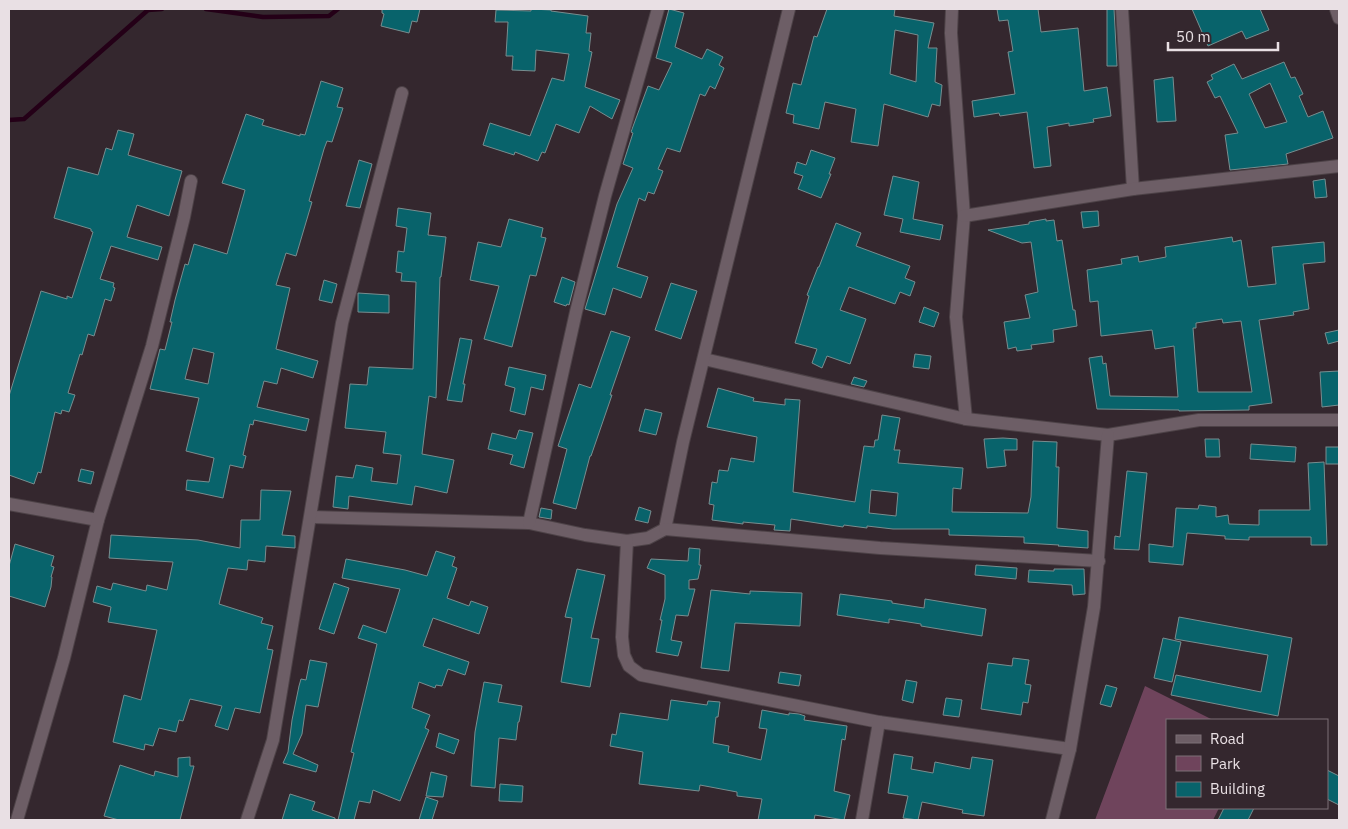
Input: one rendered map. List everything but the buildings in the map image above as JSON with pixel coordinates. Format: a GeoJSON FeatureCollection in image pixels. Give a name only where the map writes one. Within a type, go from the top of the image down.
{"type":"FeatureCollection","features":[{"type":"Feature","properties":{"kind":"street"},"geometry":{"type":"LineString","coordinates":[[529,522],[576,312],[600,215],[658,9]]}},
{"type":"Feature","properties":{"kind":"street"},"geometry":{"type":"LineString","coordinates":[[666,529],[683,442],[788,9]]}},
{"type":"Feature","properties":{"kind":"street"},"geometry":{"type":"LineString","coordinates":[[952,9],[951,33],[964,216],[956,317],[966,419]]}},
{"type":"Feature","properties":{"kind":"street"},"geometry":{"type":"LineString","coordinates":[[1122,9],[1133,189]]}},
{"type":"Feature","properties":{"kind":"street"},"geometry":{"type":"LineString","coordinates":[[1336,9],[1339,18]]}},
{"type":"Feature","properties":{"kind":"street"},"geometry":{"type":"LineString","coordinates":[[247,820],[273,740],[342,323],[402,93]]}},
{"type":"Feature","properties":{"kind":"street"},"geometry":{"type":"LineString","coordinates":[[964,216],[1133,189],[1339,166]]}},
{"type":"Feature","properties":{"kind":"street"},"geometry":{"type":"LineString","coordinates":[[16,820],[64,658],[98,520],[152,346],[191,181]]}},
{"type":"Feature","properties":{"kind":"street"},"geometry":{"type":"LineString","coordinates":[[704,359],[966,419],[1108,435],[1199,420],[1339,420]]}},
{"type":"Feature","properties":{"kind":"street"},"geometry":{"type":"LineString","coordinates":[[1052,820],[1070,749],[1086,661],[1099,561],[1108,435]]}},
{"type":"Feature","properties":{"kind":"street"},"geometry":{"type":"LineString","coordinates":[[9,504],[98,520]]}},
{"type":"Feature","properties":{"kind":"street"},"geometry":{"type":"LineString","coordinates":[[311,517],[529,522],[585,535],[628,541],[648,538],[666,529],[880,548],[1099,561]]}},
{"type":"Feature","properties":{"kind":"street"},"geometry":{"type":"LineString","coordinates":[[628,541],[622,636],[624,655],[629,666],[641,675],[879,722],[1070,749]]}},
{"type":"Feature","properties":{"kind":"street"},"geometry":{"type":"LineString","coordinates":[[862,820],[879,722]]}},
{"type":"Feature","properties":{"kind":"green space"},"geometry":{"type":"Polygon","coordinates":[[[1145,686],[1211,719],[1166,719],[1166,809],[1218,809],[1213,820],[1095,820],[1145,686]]]}},
{"type":"Feature","properties":{"kind":"waterway"},"geometry":{"type":"LineString","coordinates":[[9,120],[24,119],[148,10],[162,9]]}},
{"type":"Feature","properties":{"kind":"waterway"},"geometry":{"type":"LineString","coordinates":[[206,9],[263,17],[329,16],[338,9]]}}]}
